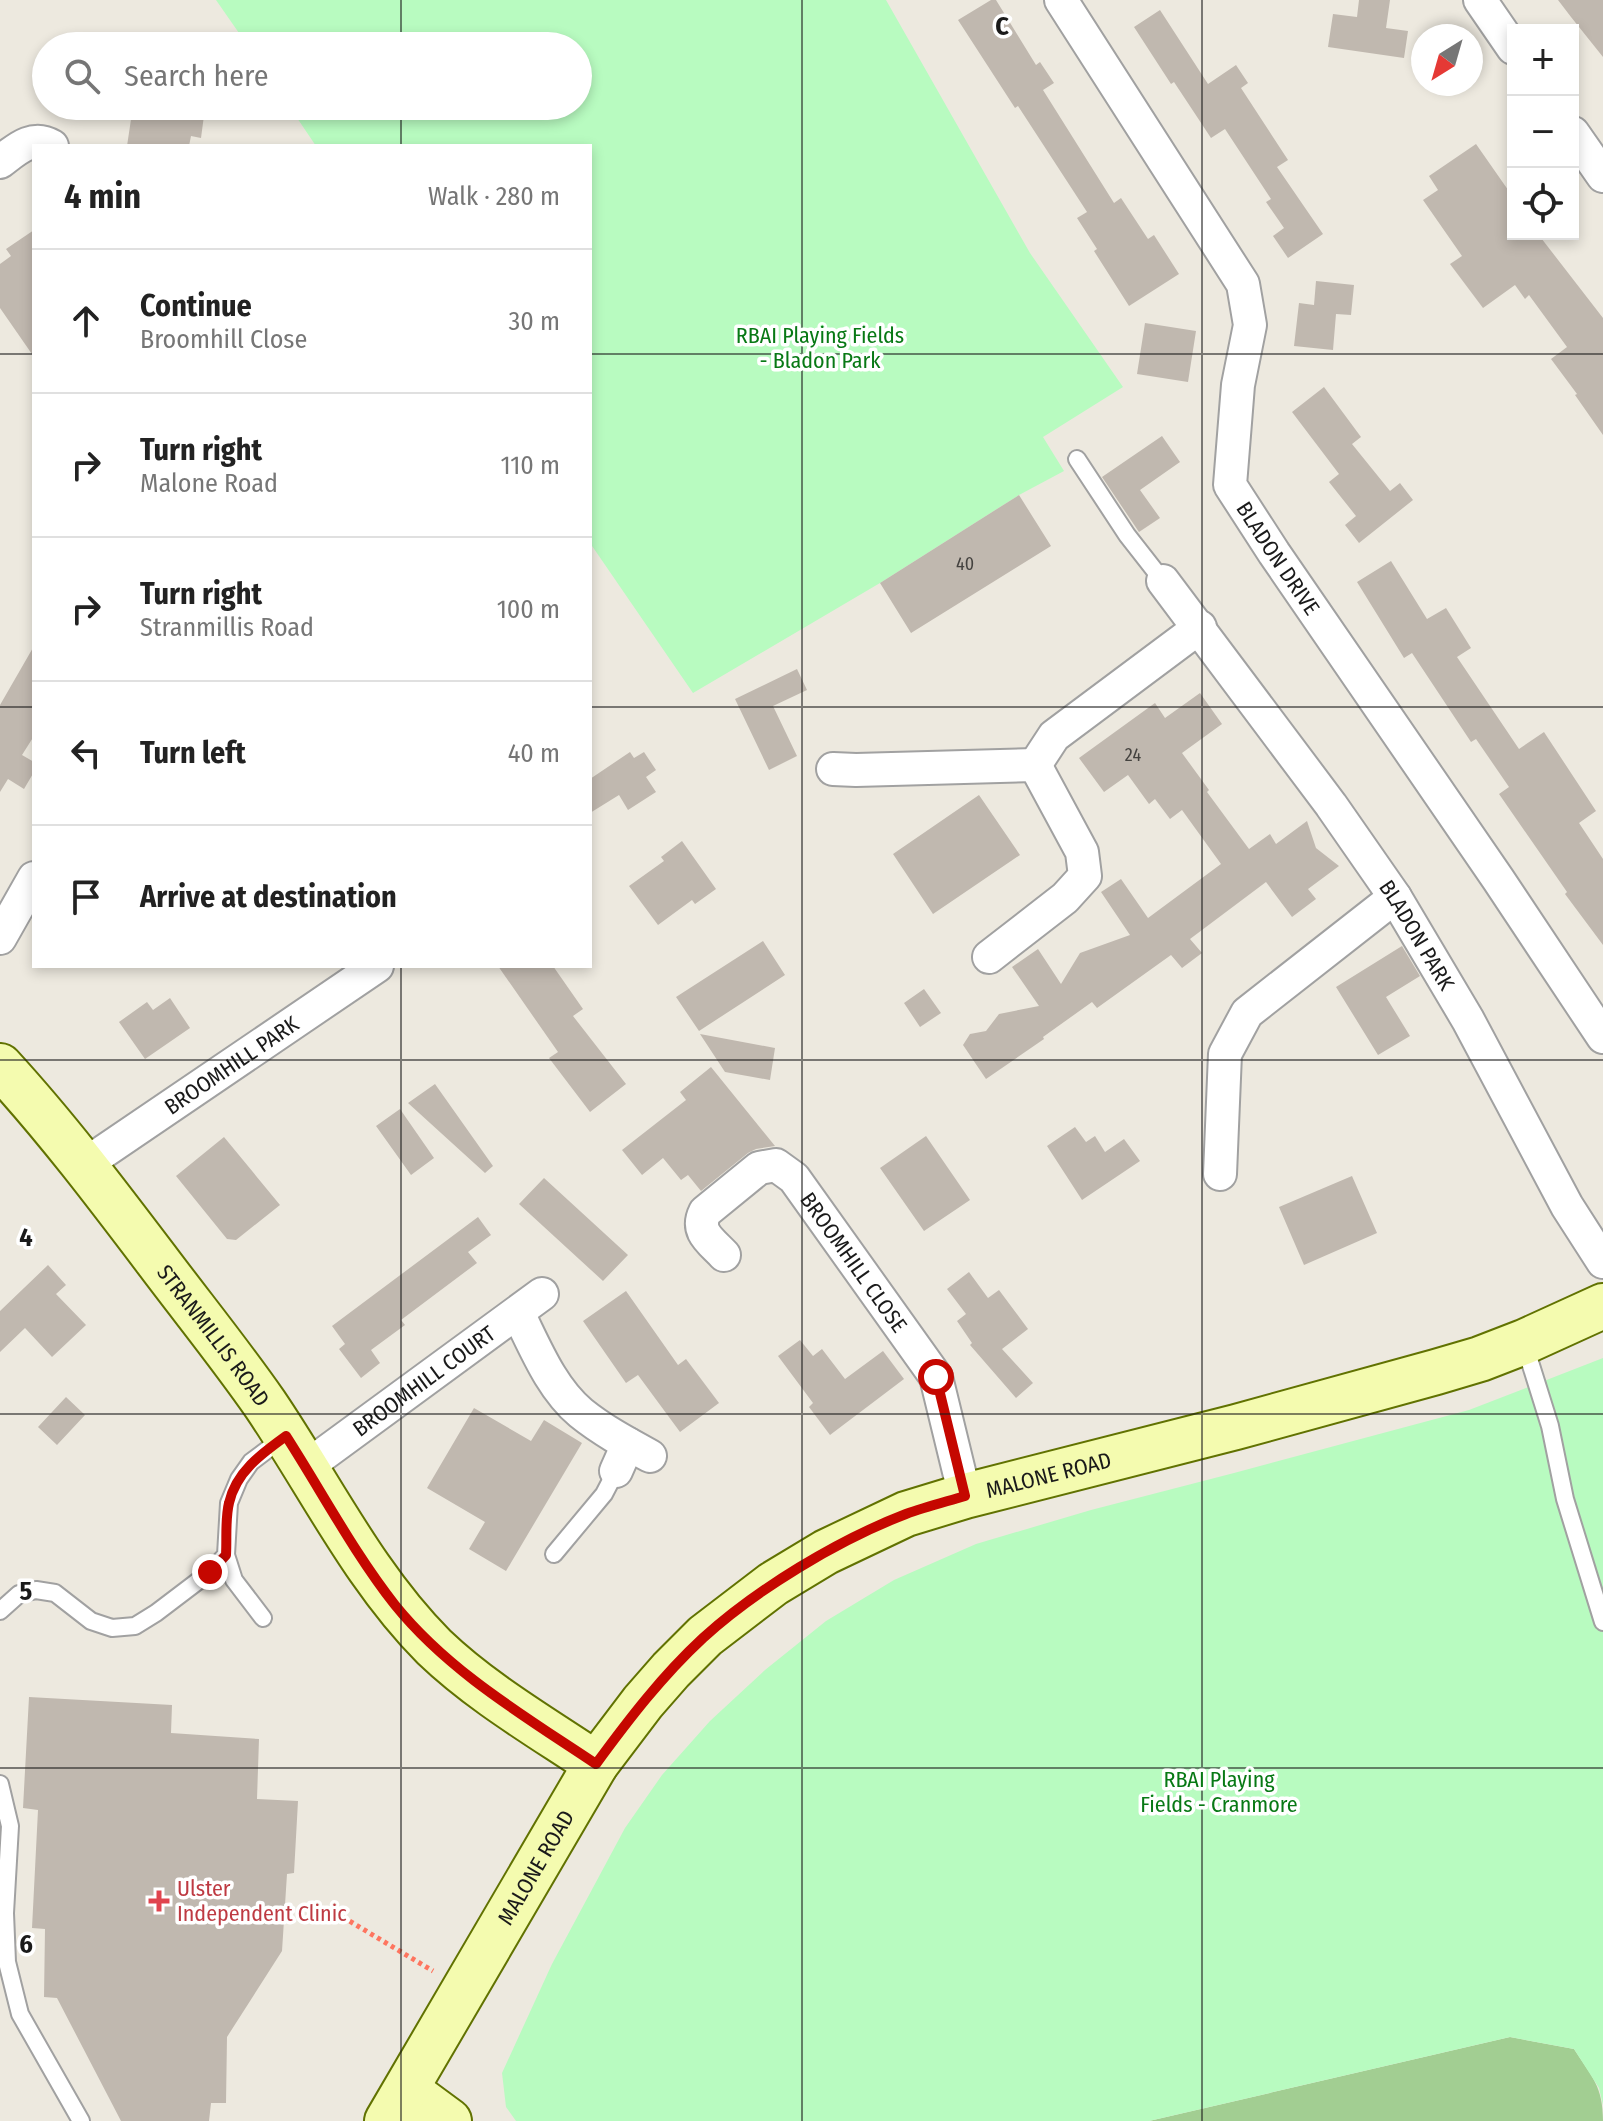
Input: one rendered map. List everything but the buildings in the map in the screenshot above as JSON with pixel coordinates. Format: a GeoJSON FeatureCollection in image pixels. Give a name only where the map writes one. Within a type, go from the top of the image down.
{"type":"FeatureCollection","features":[{"type":"Feature","properties":{"kind":"main road","name":"STRANMILLIS ROAD"},"geometry":{"type":"LineString","coordinates":[[0,1066],[84,1165],[236,1366],[396,1606],[436,1648],[495,1696],[596,1764]]}},
{"type":"Feature","properties":{"kind":"main road","name":"MALONE ROAD"},"geometry":{"type":"LineString","coordinates":[[397,2105],[596,1764],[671,1670],[705,1636],[773,1584],[826,1552],[906,1514],[1480,1359],[1603,1306]]}},
{"type":"Feature","properties":{"kind":"main road"},"geometry":{"type":"LineString","coordinates":[[397,2105],[449,2121]]}},
{"type":"Feature","properties":{"kind":"street","name":"BLADON DRIVE"},"geometry":{"type":"LineString","coordinates":[[1061,0],[1243,284],[1250,325],[1238,385],[1230,485],[1603,1037]]}},
{"type":"Feature","properties":{"kind":"street"},"geometry":{"type":"LineString","coordinates":[[1480,0],[1507,39]]}},
{"type":"Feature","properties":{"kind":"street"},"geometry":{"type":"LineString","coordinates":[[0,162],[26,143],[37,141],[50,144]]}},
{"type":"Feature","properties":{"kind":"street"},"geometry":{"type":"LineString","coordinates":[[1579,142],[1603,176]]}},
{"type":"Feature","properties":{"kind":"street","name":"BLADON PARK"},"geometry":{"type":"LineString","coordinates":[[1163,581],[1331,805],[1395,897],[1468,1020],[1567,1206],[1603,1262]]}},
{"type":"Feature","properties":{"kind":"street"},"geometry":{"type":"LineString","coordinates":[[1035,765],[1054,736],[1200,627]]}},
{"type":"Feature","properties":{"kind":"street"},"geometry":{"type":"LineString","coordinates":[[833,769],[1035,765]]}},
{"type":"Feature","properties":{"kind":"street"},"geometry":{"type":"LineString","coordinates":[[989,957],[1065,898],[1085,876],[1082,852],[1035,765]]}},
{"type":"Feature","properties":{"kind":"street"},"geometry":{"type":"LineString","coordinates":[[0,938],[32,882]]}},
{"type":"Feature","properties":{"kind":"street"},"geometry":{"type":"LineString","coordinates":[[1220,1174],[1225,1054],[1247,1013],[1395,897]]}},
{"type":"Feature","properties":{"kind":"street","name":"BROOMHILL PARK"},"geometry":{"type":"LineString","coordinates":[[84,1165],[374,968]]}},
{"type":"Feature","properties":{"kind":"street","name":"BROOMHILL CLOSE"},"geometry":{"type":"LineString","coordinates":[[724,1255],[702,1231],[700,1222],[705,1212],[759,1168],[776,1165],[794,1178],[936,1377],[965,1496]]}},
{"type":"Feature","properties":{"kind":"street","name":"BROOMHILL COURT"},"geometry":{"type":"LineString","coordinates":[[296,1452],[530,1304],[550,1375],[564,1397],[631,1457]]}},
{"type":"Feature","properties":{"kind":"lane"},"geometry":{"type":"LineString","coordinates":[[1077,459],[1127,535],[1163,581]]}},
{"type":"Feature","properties":{"kind":"lane"},"geometry":{"type":"LineString","coordinates":[[1524,1342],[1550,1426],[1565,1499],[1603,1622]]}},
{"type":"Feature","properties":{"kind":"lane"},"geometry":{"type":"LineString","coordinates":[[263,1618],[234,1580],[226,1555],[229,1503],[239,1479],[251,1462],[296,1452]]}},
{"type":"Feature","properties":{"kind":"lane"},"geometry":{"type":"LineString","coordinates":[[554,1554],[631,1457]]}},
{"type":"Feature","properties":{"kind":"lane"},"geometry":{"type":"LineString","coordinates":[[0,1611],[19,1594],[36,1590],[55,1593],[91,1621],[112,1628],[135,1626],[210,1572],[226,1555]]}},
{"type":"Feature","properties":{"kind":"lane"},"geometry":{"type":"LineString","coordinates":[[0,1784],[10,1826],[5,1913],[7,1962],[20,2014],[81,2121]]}},
{"type":"Feature","properties":{"kind":"path"},"geometry":{"type":"LineString","coordinates":[[336,1913],[428,1968]]}},
{"type":"Feature","properties":{"kind":"green space","name":"RBAI Playing Fields - Bladon Park"},"geometry":{"type":"Polygon","coordinates":[[[216,0],[886,0],[1030,253],[1123,387],[1043,437],[1064,471],[1019,495],[880,583],[693,693],[592,546],[592,144],[315,144],[298,120],[592,120],[592,32],[238,32],[216,0]]]}},
{"type":"Feature","properties":{"kind":"green space","name":"RBAI Playing Fields - Cranmore"},"geometry":{"type":"Polygon","coordinates":[[[1603,1358],[1603,2105],[1599,2088],[1574,2049],[1510,2037],[1149,2121],[516,2121],[506,2107],[502,2073],[552,1964],[625,1828],[662,1775],[710,1721],[765,1670],[826,1621],[894,1580],[976,1544],[1091,1510],[1469,1410],[1603,1358]]]}},
{"type":"Feature","properties":{"kind":"green space"},"geometry":{"type":"Polygon","coordinates":[[[1510,2037],[1574,2049],[1599,2090],[1603,2121],[1149,2121],[1510,2037]]]}},
{"type":"Feature","properties":{"kind":"place","name":"Ulster Independent Clinic"},"geometry":{"type":"Point","coordinates":[159,1901]}},
{"type":"Feature","properties":{"kind":"route"},"geometry":{"type":"LineString","coordinates":[[210,1572],[226,1555],[229,1503],[239,1479],[251,1462],[286,1436],[396,1606],[466,1674],[596,1764],[671,1670],[705,1636],[773,1584],[872,1529],[906,1514],[965,1496],[936,1377]]}}]}
